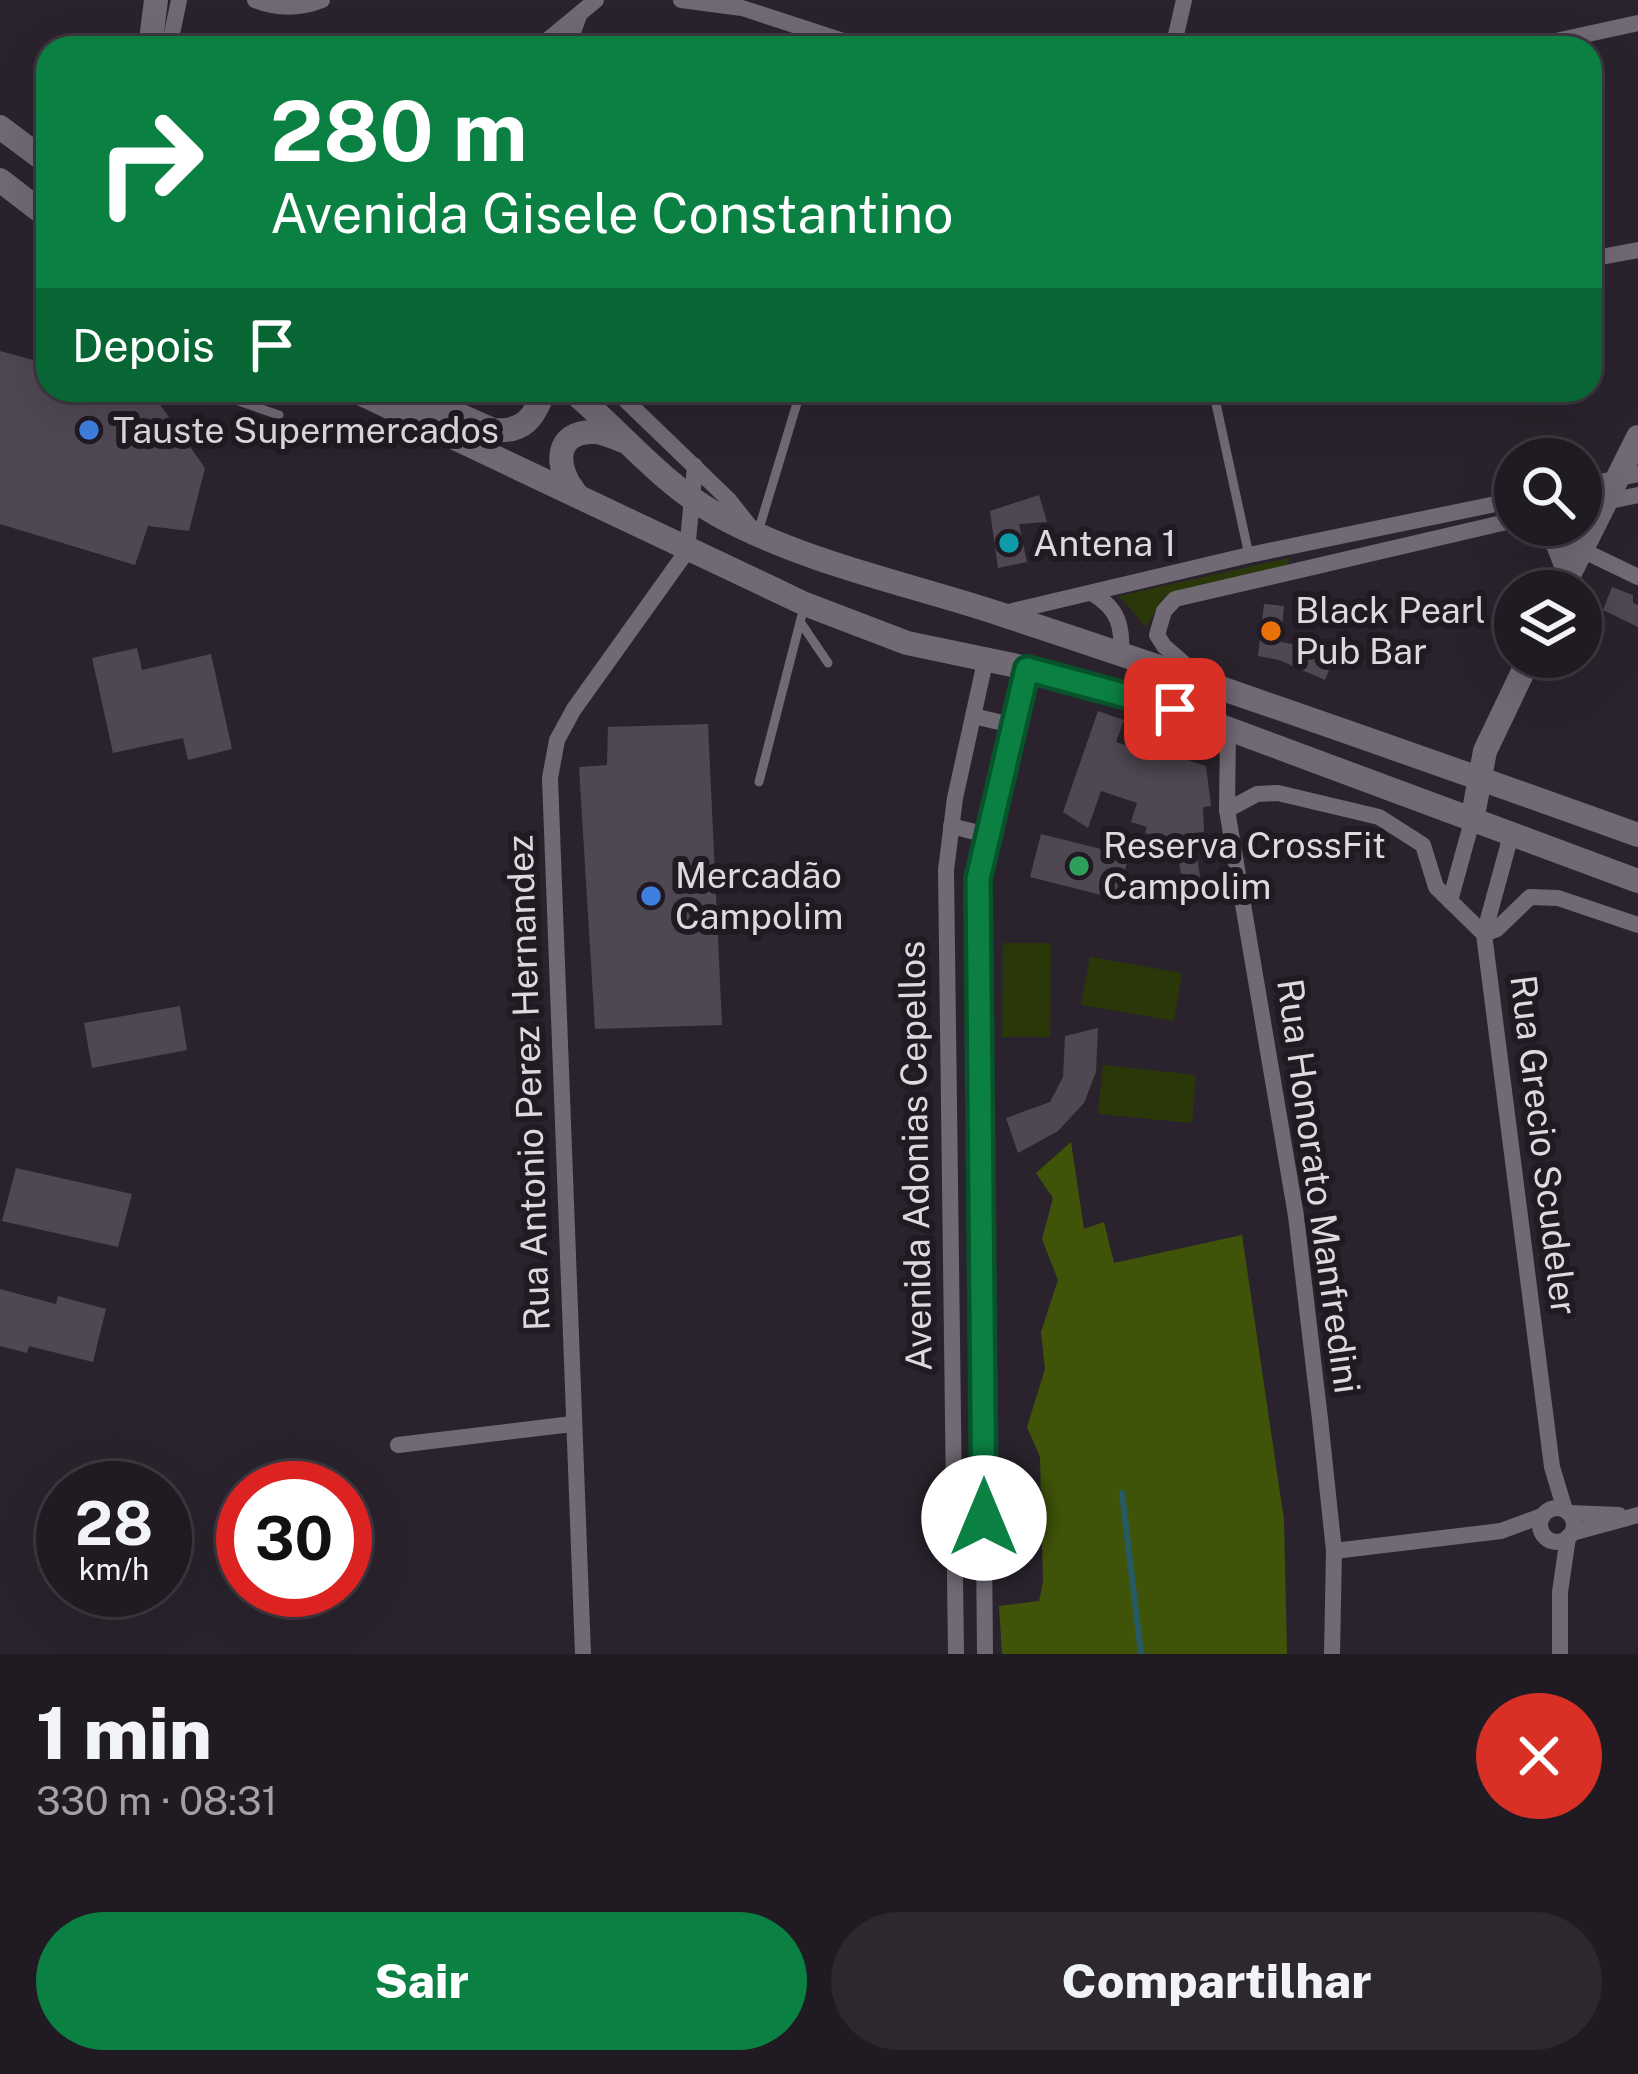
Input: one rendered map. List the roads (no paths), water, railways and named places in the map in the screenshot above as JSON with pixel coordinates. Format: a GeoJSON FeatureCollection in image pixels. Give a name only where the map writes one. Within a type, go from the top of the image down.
{"type":"FeatureCollection","features":[{"type":"Feature","properties":{"kind":"main road"},"geometry":{"type":"LineString","coordinates":[[152,36],[156,0]]}},
{"type":"Feature","properties":{"kind":"main road"},"geometry":{"type":"LineString","coordinates":[[0,127],[36,154]]}},
{"type":"Feature","properties":{"kind":"main road"},"geometry":{"type":"LineString","coordinates":[[0,180],[36,208]]}},
{"type":"Feature","properties":{"kind":"main road"},"geometry":{"type":"LineString","coordinates":[[378,402],[576,494],[803,614],[1175,709],[1638,881]]}},
{"type":"Feature","properties":{"kind":"main road"},"geometry":{"type":"LineString","coordinates":[[430,402],[494,430],[507,431],[531,419],[539,402]]}},
{"type":"Feature","properties":{"kind":"main road"},"geometry":{"type":"LineString","coordinates":[[584,402],[692,499],[845,568],[1206,683],[1638,835]]}},
{"type":"Feature","properties":{"kind":"main road"},"geometry":{"type":"LineString","coordinates":[[576,494],[559,463],[563,447],[576,436],[592,432],[626,441]]}},
{"type":"Feature","properties":{"kind":"main road"},"geometry":{"type":"LineString","coordinates":[[1570,570],[1638,436]]}},
{"type":"Feature","properties":{"kind":"main road"},"geometry":{"type":"LineString","coordinates":[[1027,669],[1034,662],[1047,661],[1113,667],[1120,657]]}},
{"type":"Feature","properties":{"kind":"main road"},"geometry":{"type":"LineString","coordinates":[[1472,821],[1485,751],[1520,678]]}},
{"type":"Feature","properties":{"kind":"street"},"geometry":{"type":"LineString","coordinates":[[172,36],[179,0]]}},
{"type":"Feature","properties":{"kind":"street"},"geometry":{"type":"LineString","coordinates":[[255,0],[293,8],[322,0]]}},
{"type":"Feature","properties":{"kind":"street"},"geometry":{"type":"LineString","coordinates":[[553,36],[596,0]]}},
{"type":"Feature","properties":{"kind":"street"},"geometry":{"type":"LineString","coordinates":[[681,0],[743,4],[832,36]]}},
{"type":"Feature","properties":{"kind":"street"},"geometry":{"type":"LineString","coordinates":[[1176,36],[1184,0]]}},
{"type":"Feature","properties":{"kind":"street"},"geometry":{"type":"LineString","coordinates":[[572,36],[579,16]]}},
{"type":"Feature","properties":{"kind":"street"},"geometry":{"type":"LineString","coordinates":[[1579,36],[1638,23]]}},
{"type":"Feature","properties":{"kind":"street"},"geometry":{"type":"LineString","coordinates":[[1602,257],[1638,250]]}},
{"type":"Feature","properties":{"kind":"street"},"geometry":{"type":"LineString","coordinates":[[628,402],[755,531]]}},
{"type":"Feature","properties":{"kind":"street"},"geometry":{"type":"LineString","coordinates":[[687,551],[695,466]]}},
{"type":"Feature","properties":{"kind":"street"},"geometry":{"type":"LineString","coordinates":[[1610,490],[1638,495]]}},
{"type":"Feature","properties":{"kind":"street"},"geometry":{"type":"LineString","coordinates":[[1000,614],[1249,555],[1494,504]]}},
{"type":"Feature","properties":{"kind":"street"},"geometry":{"type":"LineString","coordinates":[[1206,683],[1157,635],[1164,611],[1175,599],[1494,525]]}},
{"type":"Feature","properties":{"kind":"street"},"geometry":{"type":"LineString","coordinates":[[1580,549],[1638,577]]}},
{"type":"Feature","properties":{"kind":"street","name":"Rua Antonio Perez Hernandez"},"geometry":{"type":"LineString","coordinates":[[583,1654],[550,778],[557,740],[574,710],[687,551]]}},
{"type":"Feature","properties":{"kind":"street"},"geometry":{"type":"LineString","coordinates":[[1092,593],[1108,602],[1118,616],[1120,657]]}},
{"type":"Feature","properties":{"kind":"street","name":"Avenida Adonias Cepellos"},"geometry":{"type":"LineString","coordinates":[[956,1654],[946,870],[985,662]]}},
{"type":"Feature","properties":{"kind":"street","name":"Avenida Adonias Cepellos"},"geometry":{"type":"LineString","coordinates":[[985,1654],[978,879],[1027,669]]}},
{"type":"Feature","properties":{"kind":"street"},"geometry":{"type":"LineString","coordinates":[[973,716],[1012,725]]}},
{"type":"Feature","properties":{"kind":"street","name":"Rua Honorato Manfredini"},"geometry":{"type":"LineString","coordinates":[[1228,730],[1227,810],[1295,1216],[1334,1551],[1332,1654]]}},
{"type":"Feature","properties":{"kind":"street"},"geometry":{"type":"LineString","coordinates":[[1227,810],[1257,794],[1278,793],[1379,817],[1423,845],[1436,886],[1484,934],[1497,929],[1530,897],[1558,898],[1638,926]]}},
{"type":"Feature","properties":{"kind":"street"},"geometry":{"type":"LineString","coordinates":[[1450,902],[1472,821]]}},
{"type":"Feature","properties":{"kind":"street"},"geometry":{"type":"LineString","coordinates":[[951,826],[987,835]]}},
{"type":"Feature","properties":{"kind":"street","name":"Rua Grecio Scudeler"},"geometry":{"type":"LineString","coordinates":[[1510,835],[1484,934],[1556,1512]]}},
{"type":"Feature","properties":{"kind":"street"},"geometry":{"type":"LineString","coordinates":[[398,1445],[572,1424]]}},
{"type":"Feature","properties":{"kind":"street"},"geometry":{"type":"LineString","coordinates":[[1334,1551],[1501,1531],[1556,1512],[1635,1515]]}},
{"type":"Feature","properties":{"kind":"street"},"geometry":{"type":"LineString","coordinates":[[1556,1512],[1539,1527],[1559,1537]]}},
{"type":"Feature","properties":{"kind":"street"},"geometry":{"type":"LineString","coordinates":[[1556,1512],[1574,1523],[1559,1537],[1560,1654]]}},
{"type":"Feature","properties":{"kind":"street"},"geometry":{"type":"LineString","coordinates":[[1501,1531],[1559,1537],[1635,1515]]}},
{"type":"Feature","properties":{"kind":"lane"},"geometry":{"type":"LineString","coordinates":[[241,402],[279,415]]}},
{"type":"Feature","properties":{"kind":"lane"},"geometry":{"type":"LineString","coordinates":[[755,531],[797,402]]}},
{"type":"Feature","properties":{"kind":"lane"},"geometry":{"type":"LineString","coordinates":[[1217,402],[1249,555]]}},
{"type":"Feature","properties":{"kind":"lane"},"geometry":{"type":"LineString","coordinates":[[803,614],[828,663]]}},
{"type":"Feature","properties":{"kind":"lane"},"geometry":{"type":"LineString","coordinates":[[759,782],[803,614]]}},
{"type":"Feature","properties":{"kind":"waterway"},"geometry":{"type":"LineString","coordinates":[[1122,1493],[1141,1654]]}},
{"type":"Feature","properties":{"kind":"place","name":"Tauste Supermercados"},"geometry":{"type":"Point","coordinates":[89,430]}},
{"type":"Feature","properties":{"kind":"place","name":"Antena 1"},"geometry":{"type":"Point","coordinates":[1009,543]}},
{"type":"Feature","properties":{"kind":"place","name":"Black Pearl Pub Bar"},"geometry":{"type":"Point","coordinates":[1271,631]}},
{"type":"Feature","properties":{"kind":"place","name":"Reserva CrossFit Campolim"},"geometry":{"type":"Point","coordinates":[1079,866]}},
{"type":"Feature","properties":{"kind":"place","name":"Mercadão Campolim"},"geometry":{"type":"Point","coordinates":[651,896]}}]}
